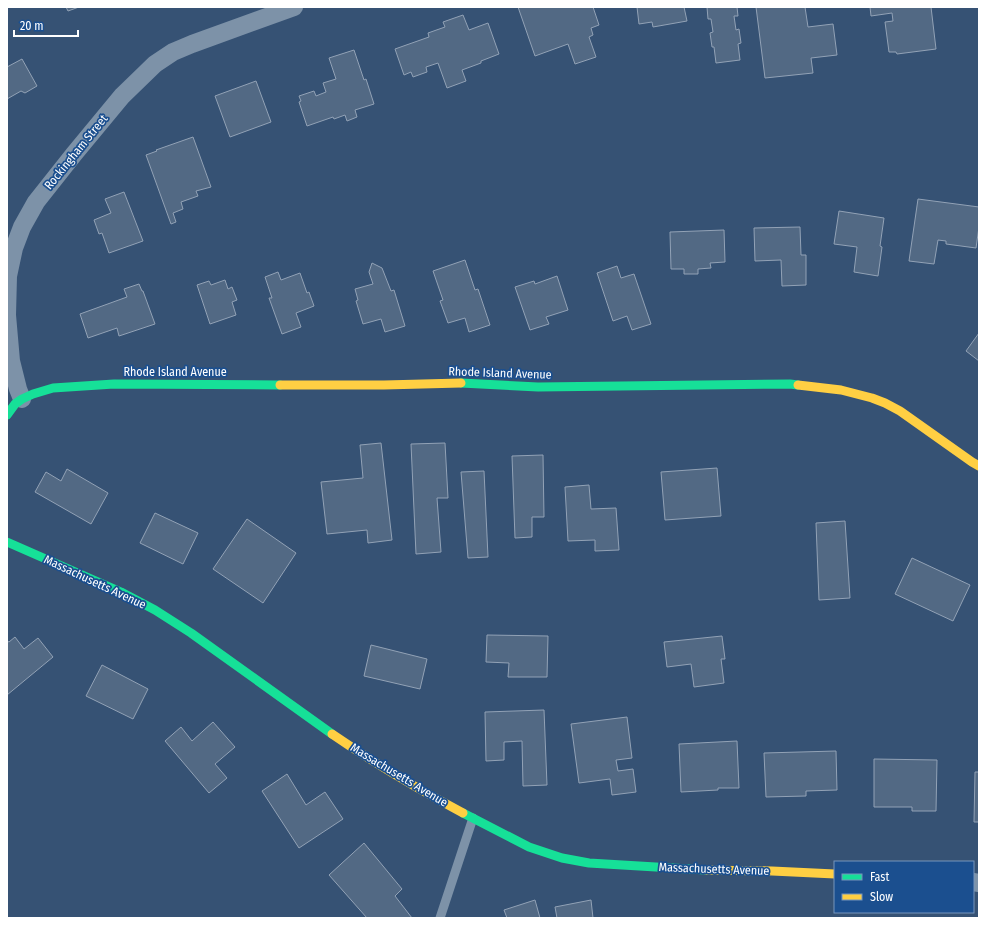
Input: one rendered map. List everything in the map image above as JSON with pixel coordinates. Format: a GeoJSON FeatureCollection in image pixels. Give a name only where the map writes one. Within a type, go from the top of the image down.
{"type":"FeatureCollection","features":[{"type":"Feature","properties":{"kind":"street","name":"Rockingham Street"},"geometry":{"type":"LineString","coordinates":[[22,400],[11,361],[7,315],[8,276],[14,248],[22,227],[36,202],[122,96],[155,64],[173,52],[192,44],[294,7]]}},
{"type":"Feature","properties":{"kind":"street","name":"Rhode Island Avenue"},"geometry":{"type":"LineString","coordinates":[[7,415],[15,404],[33,394],[53,388],[114,384],[384,385],[459,383],[538,387],[790,384],[841,390],[885,403],[900,411],[979,466]]}},
{"type":"Feature","properties":{"kind":"street","name":"Massachusetts Avenue"},"geometry":{"type":"LineString","coordinates":[[7,542],[121,592],[155,610],[191,633],[350,746],[425,793],[529,847],[562,858],[628,866],[834,874]]}},
{"type":"Feature","properties":{"kind":"lane"},"geometry":{"type":"LineString","coordinates":[[440,918],[473,818]]}},
{"type":"Feature","properties":{"kind":"building"},"geometry":{"type":"Polygon","coordinates":[[[66,7],[79,7],[68,11],[66,7]]]}},
{"type":"Feature","properties":{"kind":"building"},"geometry":{"type":"Polygon","coordinates":[[[518,7],[593,7],[599,25],[591,28],[593,35],[589,37],[596,57],[575,64],[568,44],[535,56],[518,7]]]}},
{"type":"Feature","properties":{"kind":"building"},"geometry":{"type":"Polygon","coordinates":[[[637,7],[684,7],[687,21],[653,27],[652,22],[639,24],[637,7]]]}},
{"type":"Feature","properties":{"kind":"building"},"geometry":{"type":"Polygon","coordinates":[[[707,7],[737,7],[738,16],[734,16],[736,30],[739,29],[741,43],[738,44],[740,60],[716,63],[710,33],[713,32],[711,19],[708,19],[707,7]]]}},
{"type":"Feature","properties":{"kind":"building"},"geometry":{"type":"Polygon","coordinates":[[[756,7],[805,7],[808,27],[833,24],[837,55],[811,58],[813,73],[765,78],[756,7]]]}},
{"type":"Feature","properties":{"kind":"building"},"geometry":{"type":"Polygon","coordinates":[[[870,7],[931,7],[936,49],[897,54],[896,52],[889,52],[885,22],[893,21],[892,13],[871,16],[870,7]]]}},
{"type":"Feature","properties":{"kind":"building"},"geometry":{"type":"Polygon","coordinates":[[[463,15],[469,30],[488,23],[499,54],[462,70],[466,81],[447,88],[438,63],[426,67],[427,72],[413,77],[411,72],[404,75],[395,49],[429,37],[428,33],[445,27],[443,22],[463,15]]]}},
{"type":"Feature","properties":{"kind":"building"},"geometry":{"type":"Polygon","coordinates":[[[354,50],[374,104],[355,110],[357,117],[347,121],[345,115],[334,119],[333,117],[307,126],[299,102],[301,101],[299,96],[314,91],[316,96],[326,92],[323,83],[336,79],[329,58],[354,50]]]}},
{"type":"Feature","properties":{"kind":"building"},"geometry":{"type":"Polygon","coordinates":[[[22,59],[37,86],[25,93],[21,91],[7,99],[7,67],[22,59]]]}},
{"type":"Feature","properties":{"kind":"building"},"geometry":{"type":"Polygon","coordinates":[[[256,81],[271,122],[230,137],[215,96],[256,81]]]}},
{"type":"Feature","properties":{"kind":"building"},"geometry":{"type":"Polygon","coordinates":[[[193,137],[211,187],[196,191],[198,196],[181,202],[183,209],[173,213],[176,222],[171,224],[146,155],[193,137]]]}},
{"type":"Feature","properties":{"kind":"building"},"geometry":{"type":"Polygon","coordinates":[[[124,192],[143,241],[109,253],[102,233],[99,234],[94,220],[111,213],[105,199],[124,192]]]}},
{"type":"Feature","properties":{"kind":"building"},"geometry":{"type":"Polygon","coordinates":[[[918,199],[979,207],[979,227],[976,248],[946,244],[946,241],[938,240],[934,264],[909,261],[918,199]]]}},
{"type":"Feature","properties":{"kind":"building"},"geometry":{"type":"Polygon","coordinates":[[[839,211],[884,218],[878,276],[854,272],[857,247],[834,244],[839,211]]]}},
{"type":"Feature","properties":{"kind":"building"},"geometry":{"type":"Polygon","coordinates":[[[800,227],[801,255],[806,255],[806,285],[782,286],[781,260],[755,261],[754,228],[800,227]]]}},
{"type":"Feature","properties":{"kind":"building"},"geometry":{"type":"Polygon","coordinates":[[[724,230],[725,262],[710,263],[711,268],[698,269],[698,274],[684,274],[684,269],[671,269],[670,232],[724,230]]]}},
{"type":"Feature","properties":{"kind":"building"},"geometry":{"type":"Polygon","coordinates":[[[465,260],[475,290],[478,289],[490,325],[469,332],[465,318],[448,323],[440,301],[443,300],[433,271],[465,260]]]}},
{"type":"Feature","properties":{"kind":"building"},"geometry":{"type":"Polygon","coordinates":[[[372,263],[382,268],[391,291],[394,290],[405,326],[385,332],[381,319],[363,324],[356,301],[358,300],[355,289],[373,284],[369,272],[372,263]]]}},
{"type":"Feature","properties":{"kind":"building"},"geometry":{"type":"Polygon","coordinates":[[[617,266],[621,278],[634,274],[651,324],[632,330],[627,316],[613,321],[597,273],[617,266]]]}},
{"type":"Feature","properties":{"kind":"building"},"geometry":{"type":"Polygon","coordinates":[[[278,272],[281,280],[300,273],[307,293],[309,292],[314,306],[296,313],[301,327],[282,334],[269,298],[272,298],[265,277],[278,272]]]}},
{"type":"Feature","properties":{"kind":"building"},"geometry":{"type":"Polygon","coordinates":[[[557,276],[568,310],[546,317],[549,324],[530,330],[515,287],[534,281],[535,284],[557,276]]]}},
{"type":"Feature","properties":{"kind":"building"},"geometry":{"type":"Polygon","coordinates":[[[225,280],[228,289],[232,287],[237,300],[232,302],[236,315],[210,324],[197,285],[209,281],[211,285],[225,280]]]}},
{"type":"Feature","properties":{"kind":"building"},"geometry":{"type":"Polygon","coordinates":[[[139,284],[155,324],[119,336],[117,328],[88,338],[80,314],[127,297],[124,289],[139,284]]]}},
{"type":"Feature","properties":{"kind":"building"},"geometry":{"type":"Polygon","coordinates":[[[979,333],[979,361],[966,351],[979,333]]]}},
{"type":"Feature","properties":{"kind":"building"},"geometry":{"type":"Polygon","coordinates":[[[381,443],[392,540],[368,543],[367,530],[327,534],[321,482],[363,478],[360,445],[381,443]]]}},
{"type":"Feature","properties":{"kind":"building"},"geometry":{"type":"Polygon","coordinates":[[[445,443],[448,498],[437,498],[441,552],[416,554],[411,444],[445,443]]]}},
{"type":"Feature","properties":{"kind":"building"},"geometry":{"type":"Polygon","coordinates":[[[543,455],[544,517],[532,517],[532,537],[515,538],[512,456],[543,455]]]}},
{"type":"Feature","properties":{"kind":"building"},"geometry":{"type":"Polygon","coordinates":[[[717,468],[721,516],[665,520],[661,472],[717,468]]]}},
{"type":"Feature","properties":{"kind":"building"},"geometry":{"type":"Polygon","coordinates":[[[67,469],[108,493],[91,524],[35,492],[46,472],[61,481],[67,469]]]}},
{"type":"Feature","properties":{"kind":"building"},"geometry":{"type":"Polygon","coordinates":[[[484,471],[488,557],[468,558],[461,472],[484,471]]]}},
{"type":"Feature","properties":{"kind":"building"},"geometry":{"type":"Polygon","coordinates":[[[589,485],[591,509],[616,508],[619,550],[595,551],[595,540],[568,541],[565,487],[589,485]]]}},
{"type":"Feature","properties":{"kind":"building"},"geometry":{"type":"Polygon","coordinates":[[[155,513],[198,533],[183,564],[140,543],[155,513]]]}},
{"type":"Feature","properties":{"kind":"building"},"geometry":{"type":"Polygon","coordinates":[[[247,519],[296,553],[263,603],[213,569],[247,519]]]}},
{"type":"Feature","properties":{"kind":"building"},"geometry":{"type":"Polygon","coordinates":[[[845,521],[850,598],[819,600],[816,523],[845,521]]]}},
{"type":"Feature","properties":{"kind":"building"},"geometry":{"type":"Polygon","coordinates":[[[912,558],[970,585],[953,621],[895,594],[912,558]]]}},
{"type":"Feature","properties":{"kind":"building"},"geometry":{"type":"Polygon","coordinates":[[[487,635],[548,636],[547,677],[508,677],[509,663],[486,662],[487,635]]]}},
{"type":"Feature","properties":{"kind":"building"},"geometry":{"type":"Polygon","coordinates":[[[722,636],[725,659],[721,659],[724,683],[694,687],[691,664],[667,667],[664,642],[722,636]]]}},
{"type":"Feature","properties":{"kind":"building"},"geometry":{"type":"Polygon","coordinates":[[[15,637],[24,649],[38,638],[53,657],[7,695],[7,641],[9,642],[15,637]]]}},
{"type":"Feature","properties":{"kind":"building"},"geometry":{"type":"Polygon","coordinates":[[[371,645],[427,659],[420,689],[364,676],[371,645]]]}},
{"type":"Feature","properties":{"kind":"building"},"geometry":{"type":"Polygon","coordinates":[[[102,665],[148,689],[133,719],[86,696],[102,665]]]}},
{"type":"Feature","properties":{"kind":"building"},"geometry":{"type":"Polygon","coordinates":[[[544,710],[547,785],[523,786],[522,741],[504,742],[504,760],[486,761],[485,712],[544,710]]]}},
{"type":"Feature","properties":{"kind":"building"},"geometry":{"type":"Polygon","coordinates":[[[627,717],[632,758],[616,760],[618,771],[633,769],[636,792],[612,795],[610,779],[579,783],[571,724],[627,717]]]}},
{"type":"Feature","properties":{"kind":"building"},"geometry":{"type":"Polygon","coordinates":[[[213,722],[235,747],[215,764],[227,778],[209,793],[165,741],[181,727],[192,741],[213,722]]]}},
{"type":"Feature","properties":{"kind":"building"},"geometry":{"type":"Polygon","coordinates":[[[737,741],[739,788],[718,788],[718,790],[681,792],[679,744],[737,741]]]}},
{"type":"Feature","properties":{"kind":"building"},"geometry":{"type":"Polygon","coordinates":[[[836,751],[837,790],[806,791],[806,796],[766,797],[764,753],[836,751]]]}},
{"type":"Feature","properties":{"kind":"building"},"geometry":{"type":"Polygon","coordinates":[[[874,759],[937,760],[936,811],[912,811],[912,807],[874,807],[874,759]]]}},
{"type":"Feature","properties":{"kind":"building"},"geometry":{"type":"Polygon","coordinates":[[[975,772],[979,772],[979,822],[974,822],[975,772]]]}},
{"type":"Feature","properties":{"kind":"building"},"geometry":{"type":"Polygon","coordinates":[[[287,774],[306,805],[325,792],[343,819],[299,848],[262,791],[287,774]]]}},
{"type":"Feature","properties":{"kind":"building"},"geometry":{"type":"Polygon","coordinates":[[[364,843],[402,889],[395,896],[412,918],[367,918],[329,875],[364,843]]]}},
{"type":"Feature","properties":{"kind":"building"},"geometry":{"type":"Polygon","coordinates":[[[535,900],[540,918],[507,918],[504,910],[535,900]]]}},
{"type":"Feature","properties":{"kind":"building"},"geometry":{"type":"Polygon","coordinates":[[[591,900],[593,918],[557,918],[555,907],[591,900]]]}},
{"type":"Feature","properties":{"kind":"traffic: fast"},"geometry":{"type":"LineString","coordinates":[[461,383],[538,387],[798,385]]}},
{"type":"Feature","properties":{"kind":"traffic: fast"},"geometry":{"type":"LineString","coordinates":[[7,415],[15,404],[22,399],[53,388],[114,384],[280,385]]}},
{"type":"Feature","properties":{"kind":"traffic: fast"},"geometry":{"type":"LineString","coordinates":[[7,542],[121,592],[155,610],[191,633],[332,734]]}},
{"type":"Feature","properties":{"kind":"traffic: fast"},"geometry":{"type":"LineString","coordinates":[[463,813],[529,847],[562,858],[589,863],[706,870]]}},
{"type":"Feature","properties":{"kind":"traffic: slow"},"geometry":{"type":"LineString","coordinates":[[280,385],[461,383]]}},
{"type":"Feature","properties":{"kind":"traffic: slow"},"geometry":{"type":"LineString","coordinates":[[798,385],[841,390],[885,403],[900,411],[979,466]]}},
{"type":"Feature","properties":{"kind":"traffic: slow"},"geometry":{"type":"LineString","coordinates":[[332,734],[429,795],[463,813]]}},
{"type":"Feature","properties":{"kind":"traffic: slow"},"geometry":{"type":"LineString","coordinates":[[706,870],[834,874]]}}]}
